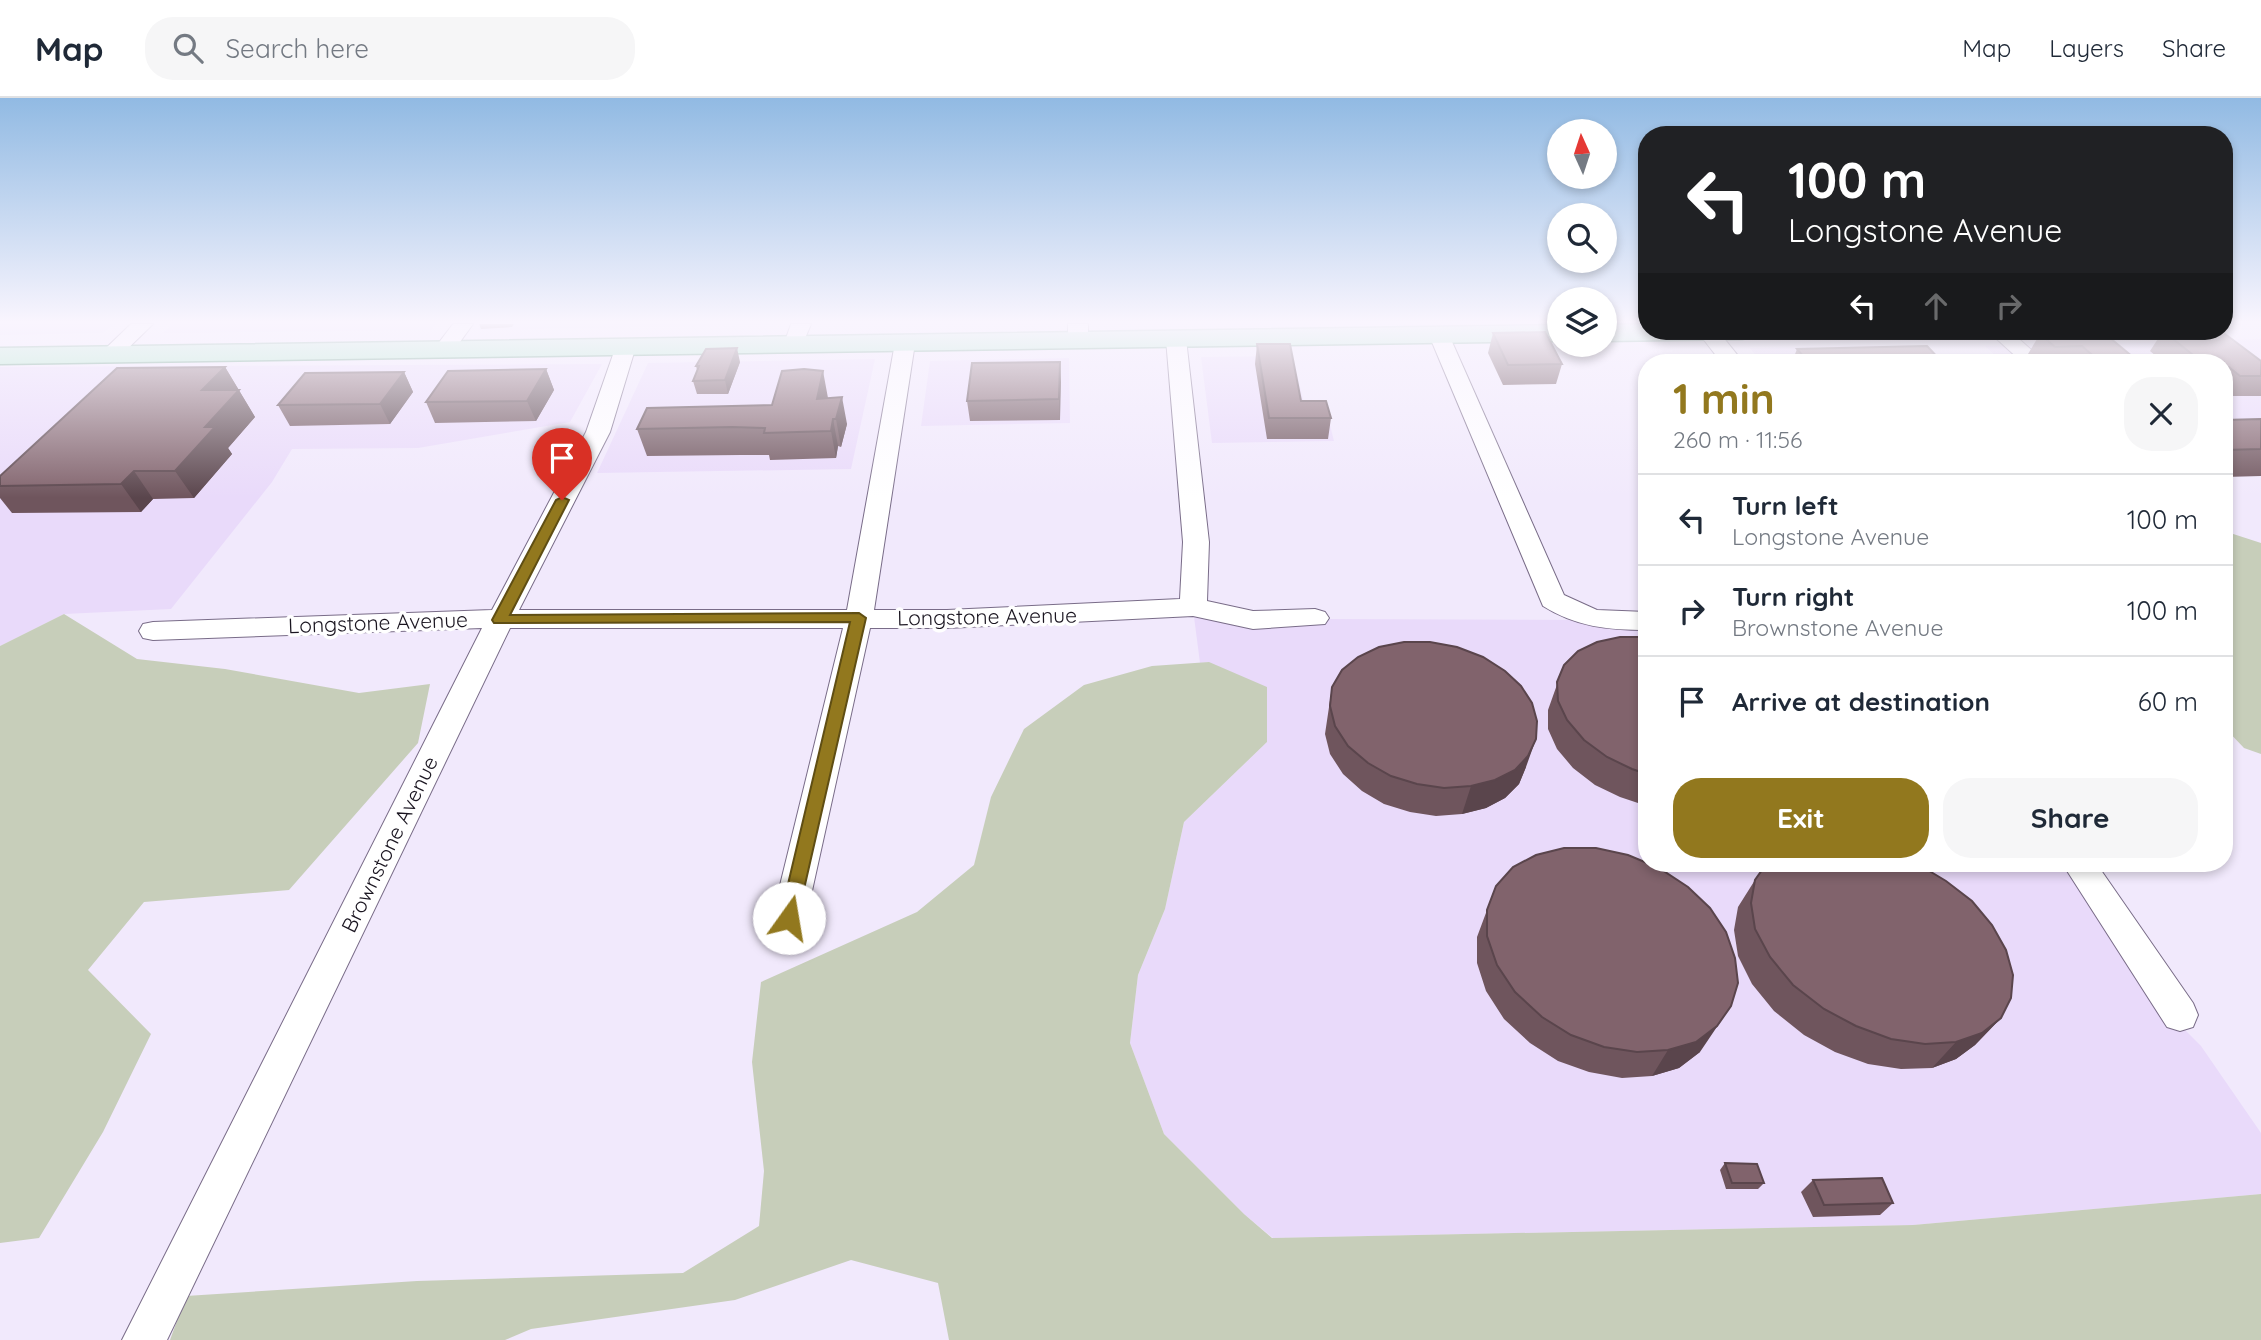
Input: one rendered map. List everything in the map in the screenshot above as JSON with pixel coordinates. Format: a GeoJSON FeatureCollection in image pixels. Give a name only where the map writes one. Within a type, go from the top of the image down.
{"type":"FeatureCollection","features":[{"type":"Feature","properties":{"kind":"street","name":"Brownstone Avenue"},"geometry":{"type":"LineString","coordinates":[[144,1340],[500,620],[598,432],[614,382]]}},
{"type":"Feature","properties":{"kind":"street"},"geometry":{"type":"LineString","coordinates":[[789,918],[859,618],[898,382]]}},
{"type":"Feature","properties":{"kind":"street"},"geometry":{"type":"LineString","coordinates":[[1180,382],[1196,542],[1193,607]]}},
{"type":"Feature","properties":{"kind":"street"},"geometry":{"type":"LineString","coordinates":[[1459,382],[1553,600],[1592,620],[1638,621]]}},
{"type":"Feature","properties":{"kind":"street","name":"Longstone Avenue"},"geometry":{"type":"LineString","coordinates":[[153,631],[500,620],[975,618],[1193,607],[1253,620],[1315,618]]}},
{"type":"Feature","properties":{"kind":"street"},"geometry":{"type":"LineString","coordinates":[[2084,872],[2180,1015]]}},
{"type":"Feature","properties":{"kind":"shaded area"},"geometry":{"type":"Polygon","coordinates":[[[0,382],[592,382],[570,422],[418,448],[292,449],[272,482],[171,609],[64,614],[0,646],[0,382]]]}},
{"type":"Feature","properties":{"kind":"shaded area"},"geometry":{"type":"Polygon","coordinates":[[[639,382],[870,382],[851,469],[597,473],[639,382]]]}},
{"type":"Feature","properties":{"kind":"shaded area"},"geometry":{"type":"Polygon","coordinates":[[[927,382],[1069,382],[1070,423],[921,426],[927,382]]]}},
{"type":"Feature","properties":{"kind":"shaded area"},"geometry":{"type":"Polygon","coordinates":[[[1204,382],[1299,382],[1307,417],[1328,417],[1334,441],[1212,443],[1204,382]]]}},
{"type":"Feature","properties":{"kind":"shaded area"},"geometry":{"type":"Polygon","coordinates":[[[2233,382],[2261,382],[2261,473],[2233,473],[2233,382]]]}},
{"type":"Feature","properties":{"kind":"shaded area"},"geometry":{"type":"Polygon","coordinates":[[[1193,609],[1322,619],[1638,623],[1638,872],[2077,872],[2175,1020],[2201,1046],[2261,1133],[2261,1194],[1913,1225],[1273,1238],[1244,1214],[1164,1134],[1130,1043],[1138,975],[1165,909],[1184,822],[1267,742],[1209,662],[1200,663],[1193,609]]]}},
{"type":"Feature","properties":{"kind":"green space"},"geometry":{"type":"Polygon","coordinates":[[[2233,534],[2261,543],[2261,754],[2244,748],[2233,736],[2233,534]]]}},
{"type":"Feature","properties":{"kind":"green space"},"geometry":{"type":"Polygon","coordinates":[[[64,614],[137,659],[225,669],[359,693],[430,684],[418,743],[289,890],[144,902],[88,970],[151,1034],[103,1132],[39,1238],[0,1243],[0,646],[64,614]]]}},
{"type":"Feature","properties":{"kind":"green space"},"geometry":{"type":"Polygon","coordinates":[[[1209,662],[1267,687],[1267,742],[1184,822],[1165,909],[1138,975],[1130,1043],[1164,1134],[1244,1214],[1272,1238],[1913,1225],[2261,1194],[2261,1340],[949,1340],[938,1283],[851,1260],[735,1300],[531,1329],[505,1340],[170,1340],[186,1296],[417,1281],[683,1273],[759,1226],[764,1171],[752,1062],[761,982],[917,912],[974,865],[991,797],[1024,729],[1084,685],[1152,666],[1209,662]]]}},
{"type":"Feature","properties":{"kind":"building"},"geometry":{"type":"Polygon","coordinates":[[[102,382],[210,382],[202,390],[239,390],[205,427],[215,427],[175,471],[134,471],[121,484],[0,486],[0,476],[102,382]]]}},
{"type":"Feature","properties":{"kind":"building"},"geometry":{"type":"Polygon","coordinates":[[[297,382],[397,382],[380,404],[278,405],[297,382]]]}},
{"type":"Feature","properties":{"kind":"building"},"geometry":{"type":"Polygon","coordinates":[[[440,382],[538,382],[527,401],[426,402],[440,382]]]}},
{"type":"Feature","properties":{"kind":"building"},"geometry":{"type":"Polygon","coordinates":[[[779,382],[821,382],[817,399],[842,397],[831,431],[764,433],[765,428],[732,427],[637,429],[647,408],[772,405],[779,382]]]}},
{"type":"Feature","properties":{"kind":"building"},"geometry":{"type":"Polygon","coordinates":[[[970,382],[1059,382],[1059,399],[967,401],[970,382]]]}},
{"type":"Feature","properties":{"kind":"building"},"geometry":{"type":"Polygon","coordinates":[[[1263,382],[1297,382],[1301,401],[1326,401],[1331,418],[1269,418],[1263,382]]]}},
{"type":"Feature","properties":{"kind":"building"},"geometry":{"type":"Polygon","coordinates":[[[2261,419],[2261,449],[2233,450],[2233,420],[2261,419]]]}},
{"type":"Feature","properties":{"kind":"building"},"geometry":{"type":"Polygon","coordinates":[[[1620,637],[1638,637],[1638,771],[1607,757],[1584,740],[1567,720],[1558,701],[1557,682],[1564,665],[1578,651],[1597,642],[1620,637]]]}},
{"type":"Feature","properties":{"kind":"building"},"geometry":{"type":"Polygon","coordinates":[[[1404,642],[1430,642],[1457,647],[1483,657],[1505,671],[1521,686],[1532,703],[1537,721],[1536,739],[1528,756],[1515,770],[1495,780],[1471,786],[1444,788],[1391,776],[1368,763],[1348,746],[1335,726],[1330,706],[1332,687],[1342,670],[1358,657],[1379,647],[1404,642]]]}},
{"type":"Feature","properties":{"kind":"building"},"geometry":{"type":"Polygon","coordinates":[[[1564,848],[1596,848],[1638,859],[1638,872],[1665,872],[1688,887],[1710,908],[1726,932],[1735,958],[1738,983],[1731,1006],[1717,1026],[1696,1042],[1668,1050],[1637,1052],[1604,1047],[1571,1035],[1542,1017],[1515,992],[1497,965],[1487,936],[1487,910],[1496,886],[1513,867],[1536,855],[1564,848]]]}},
{"type":"Feature","properties":{"kind":"building"},"geometry":{"type":"Polygon","coordinates":[[[1761,872],[1931,872],[1972,901],[1992,925],[2006,950],[2013,975],[2011,998],[2001,1018],[1982,1033],[1956,1042],[1925,1044],[1891,1039],[1856,1026],[1824,1009],[1793,985],[1770,957],[1755,929],[1751,903],[1755,880],[1761,872]]]}},
{"type":"Feature","properties":{"kind":"building"},"geometry":{"type":"Polygon","coordinates":[[[1725,1163],[1757,1164],[1764,1183],[1732,1183],[1725,1163]]]}},
{"type":"Feature","properties":{"kind":"building"},"geometry":{"type":"Polygon","coordinates":[[[1882,1178],[1893,1203],[1824,1205],[1813,1180],[1882,1178]]]}},
{"type":"Feature","properties":{"kind":"route"},"geometry":{"type":"LineString","coordinates":[[562,500],[500,620],[859,618],[789,918]]}}]}
